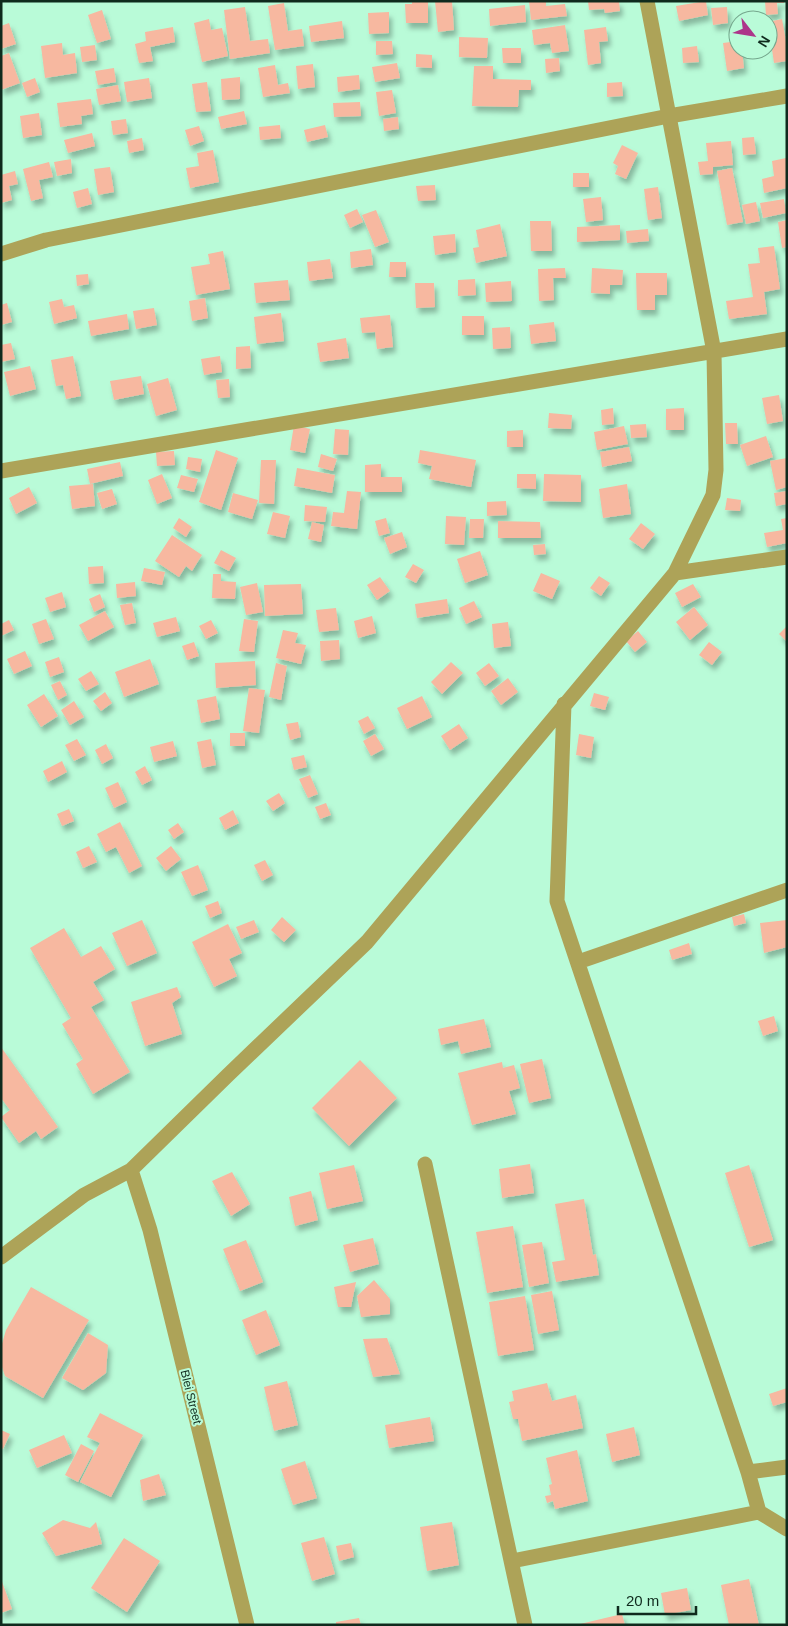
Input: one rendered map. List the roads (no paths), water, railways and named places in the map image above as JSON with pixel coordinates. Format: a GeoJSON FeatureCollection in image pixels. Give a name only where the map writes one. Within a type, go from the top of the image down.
{"type":"FeatureCollection","features":[{"type":"Feature","properties":{"kind":"street"},"geometry":{"type":"LineString","coordinates":[[1,1257],[84,1195],[131,1170],[367,942],[675,573],[713,495],[716,470],[714,352],[647,1]]}},
{"type":"Feature","properties":{"kind":"street"},"geometry":{"type":"LineString","coordinates":[[1,254],[46,240],[669,116],[787,96]]}},
{"type":"Feature","properties":{"kind":"street"},"geometry":{"type":"LineString","coordinates":[[1,471],[787,339]]}},
{"type":"Feature","properties":{"kind":"street"},"geometry":{"type":"LineString","coordinates":[[675,573],[787,557]]}},
{"type":"Feature","properties":{"kind":"street"},"geometry":{"type":"LineString","coordinates":[[564,704],[557,900],[748,1472],[759,1512]]}},
{"type":"Feature","properties":{"kind":"street"},"geometry":{"type":"LineString","coordinates":[[578,962],[787,890]]}},
{"type":"Feature","properties":{"kind":"street"},"geometry":{"type":"LineString","coordinates":[[425,1164],[525,1625]]}},
{"type":"Feature","properties":{"kind":"street","name":"Blei Street"},"geometry":{"type":"LineString","coordinates":[[131,1170],[150,1230],[247,1625]]}},
{"type":"Feature","properties":{"kind":"street"},"geometry":{"type":"LineString","coordinates":[[748,1472],[787,1467]]}},
{"type":"Feature","properties":{"kind":"street"},"geometry":{"type":"LineString","coordinates":[[512,1561],[759,1512],[787,1529]]}}]}
